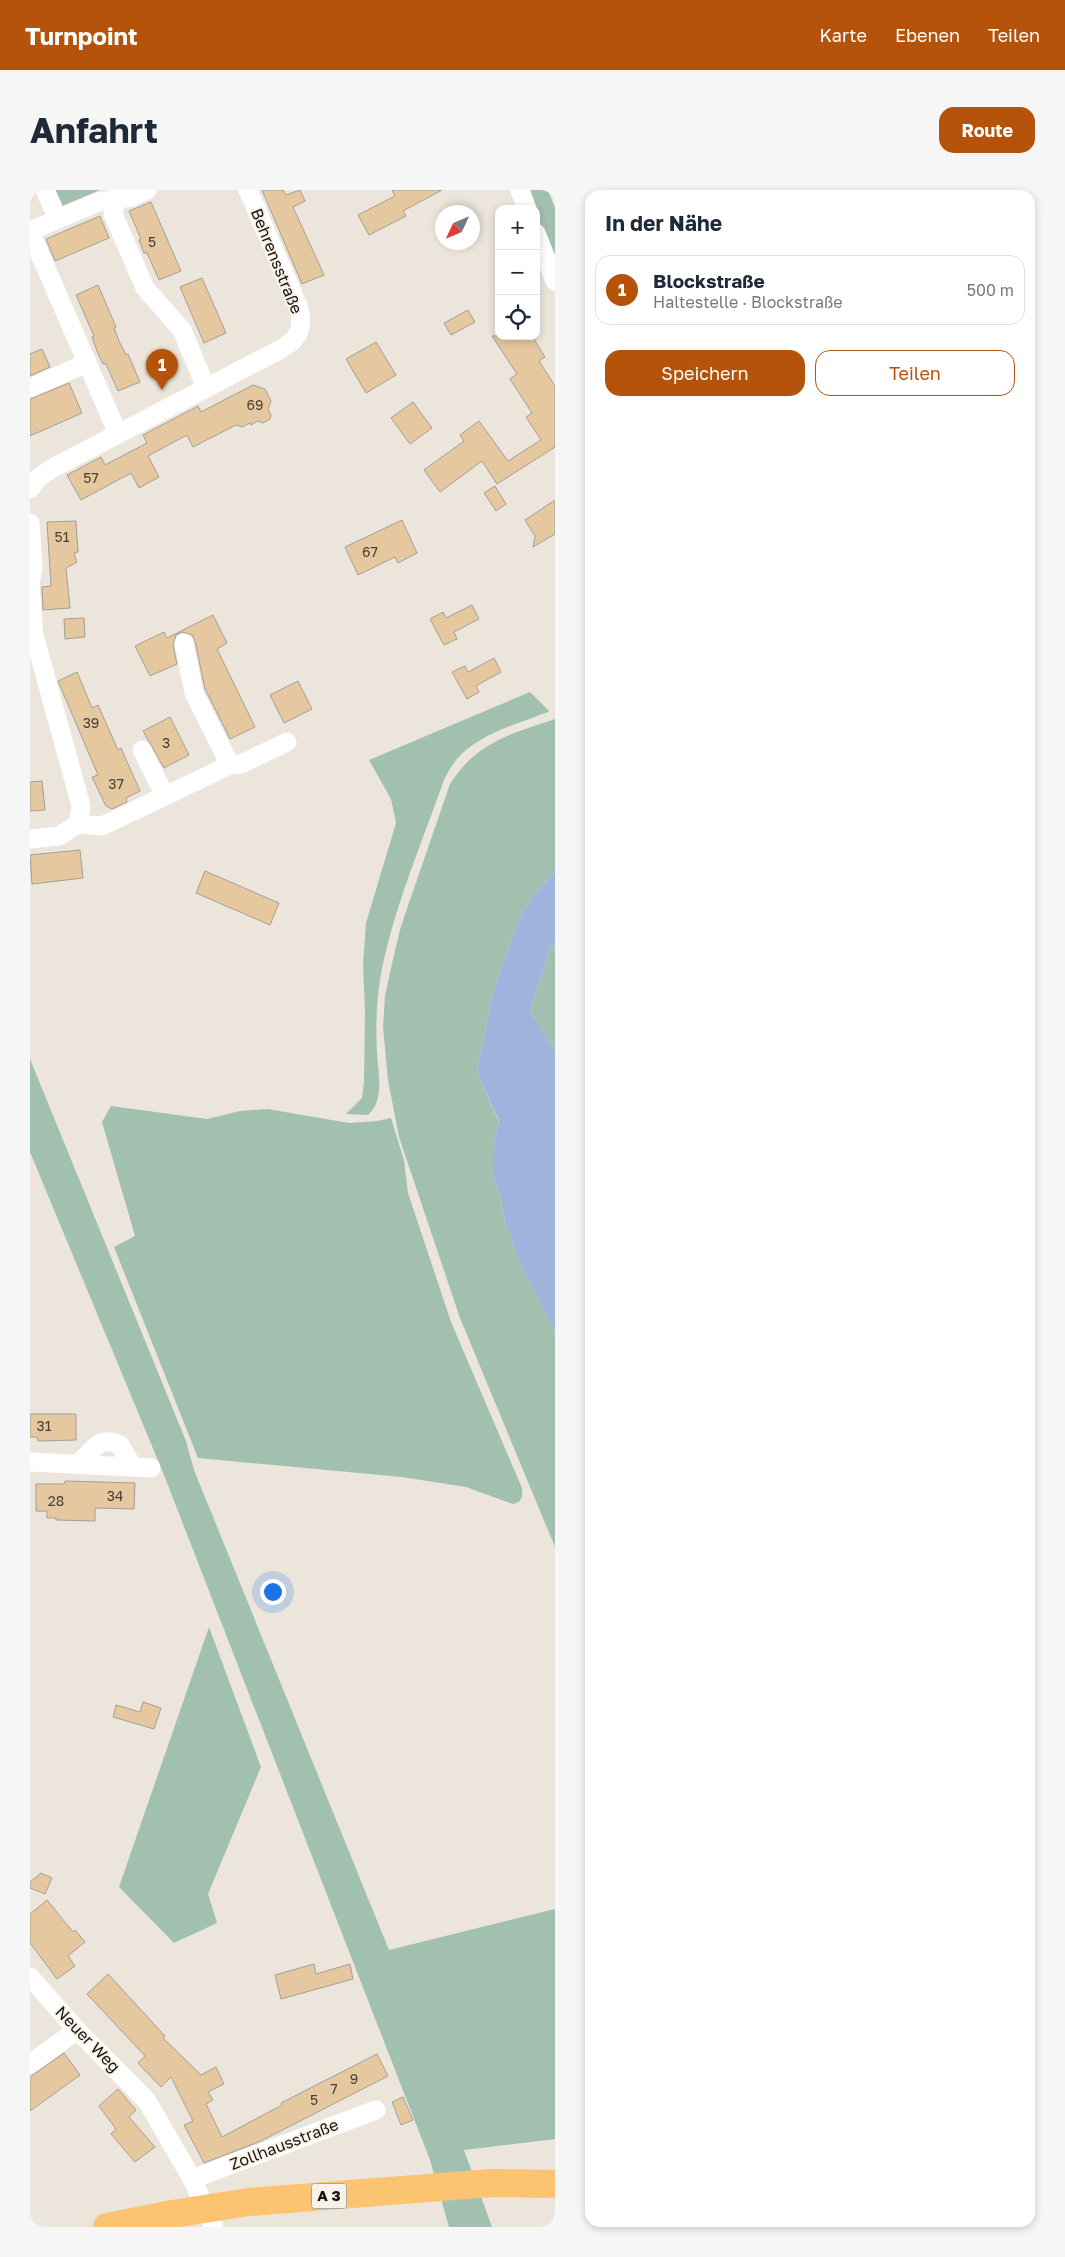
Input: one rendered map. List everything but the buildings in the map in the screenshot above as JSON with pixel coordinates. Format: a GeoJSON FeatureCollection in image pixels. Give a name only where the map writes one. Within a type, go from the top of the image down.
{"type":"FeatureCollection","features":[{"type":"Feature","properties":{"kind":"highway","name":"A 3"},"geometry":{"type":"LineString","coordinates":[[107,2227],[172,2214],[249,2202],[492,2184],[555,2184]]}},
{"type":"Feature","properties":{"kind":"street"},"geometry":{"type":"LineString","coordinates":[[45,190],[58,219]]}},
{"type":"Feature","properties":{"kind":"street"},"geometry":{"type":"LineString","coordinates":[[118,434],[30,231],[117,194],[131,197],[147,190]]}},
{"type":"Feature","properties":{"kind":"street","name":"Behrensstraße"},"geometry":{"type":"LineString","coordinates":[[206,388],[289,344],[299,333],[302,325],[299,308],[248,190]]}},
{"type":"Feature","properties":{"kind":"street"},"geometry":{"type":"LineString","coordinates":[[520,190],[526,205]]}},
{"type":"Feature","properties":{"kind":"street"},"geometry":{"type":"LineString","coordinates":[[30,489],[37,479],[51,469],[206,388],[182,330],[145,288],[113,214],[117,194]]}},
{"type":"Feature","properties":{"kind":"street"},"geometry":{"type":"LineString","coordinates":[[540,243],[555,281]]}},
{"type":"Feature","properties":{"kind":"street"},"geometry":{"type":"LineString","coordinates":[[30,388],[88,364]]}},
{"type":"Feature","properties":{"kind":"street"},"geometry":{"type":"LineString","coordinates":[[30,523],[33,566],[30,584],[34,635],[80,799],[81,814],[78,824]]}},
{"type":"Feature","properties":{"kind":"street"},"geometry":{"type":"LineString","coordinates":[[184,643],[194,693],[230,764]]}},
{"type":"Feature","properties":{"kind":"street"},"geometry":{"type":"LineString","coordinates":[[30,839],[59,836],[78,824],[102,826],[230,764],[241,764],[287,742]]}},
{"type":"Feature","properties":{"kind":"street"},"geometry":{"type":"LineString","coordinates":[[142,750],[165,796]]}},
{"type":"Feature","properties":{"kind":"street"},"geometry":{"type":"LineString","coordinates":[[30,1462],[142,1467]]}},
{"type":"Feature","properties":{"kind":"street","name":"Neuer Weg"},"geometry":{"type":"LineString","coordinates":[[30,1976],[78,2030],[147,2101],[192,2179],[214,2227]]}},
{"type":"Feature","properties":{"kind":"street"},"geometry":{"type":"LineString","coordinates":[[30,2064],[78,2030]]}},
{"type":"Feature","properties":{"kind":"street","name":"Zollhausstraße"},"geometry":{"type":"LineString","coordinates":[[192,2179],[376,2110]]}},
{"type":"Feature","properties":{"kind":"green space"},"geometry":{"type":"Polygon","coordinates":[[[55,190],[100,190],[62,206],[55,190]]]}},
{"type":"Feature","properties":{"kind":"green space"},"geometry":{"type":"Polygon","coordinates":[[[526,190],[548,190],[555,208],[555,264],[540,227],[540,205],[532,205],[526,190]]]}},
{"type":"Feature","properties":{"kind":"green space"},"geometry":{"type":"Polygon","coordinates":[[[530,692],[549,711],[475,743],[456,760],[444,780],[405,887],[382,970],[377,1018],[379,1094],[377,1102],[368,1115],[346,1114],[362,1098],[365,1012],[363,965],[366,923],[396,823],[391,799],[369,760],[530,692]]]}},
{"type":"Feature","properties":{"kind":"green space"},"geometry":{"type":"Polygon","coordinates":[[[555,719],[555,871],[523,910],[494,987],[477,1072],[499,1122],[493,1150],[493,1175],[500,1196],[505,1222],[518,1259],[555,1331],[555,1547],[460,1318],[399,1137],[388,1080],[383,1027],[385,996],[401,926],[450,784],[471,758],[483,749],[509,735],[555,719]]]}},
{"type":"Feature","properties":{"kind":"green space"},"geometry":{"type":"Polygon","coordinates":[[[555,943],[555,1051],[530,1011],[550,947],[555,943]]]}},
{"type":"Feature","properties":{"kind":"green space"},"geometry":{"type":"Polygon","coordinates":[[[30,1059],[186,1441],[194,1470],[389,1950],[555,1909],[555,2139],[464,2150],[492,2227],[449,2227],[430,2160],[164,1475],[30,1152],[30,1059]]]}},
{"type":"Feature","properties":{"kind":"green space"},"geometry":{"type":"Polygon","coordinates":[[[111,1106],[207,1119],[240,1111],[268,1109],[349,1123],[391,1118],[404,1160],[408,1193],[451,1322],[522,1488],[520,1500],[513,1504],[466,1487],[402,1477],[198,1458],[114,1247],[135,1236],[102,1122],[111,1106]]]}},
{"type":"Feature","properties":{"kind":"green space"},"geometry":{"type":"Polygon","coordinates":[[[209,1627],[261,1767],[208,1894],[217,1923],[174,1943],[119,1887],[209,1627]]]}},
{"type":"Feature","properties":{"kind":"water"},"geometry":{"type":"Polygon","coordinates":[[[555,871],[555,943],[550,947],[530,1011],[555,1051],[555,1331],[518,1259],[505,1222],[500,1196],[493,1175],[493,1150],[499,1121],[477,1072],[494,987],[523,910],[555,871]]]}},
{"type":"Feature","properties":{"kind":"place","name":"Blockstraße"},"geometry":{"type":"Point","coordinates":[162,390]}}]}
